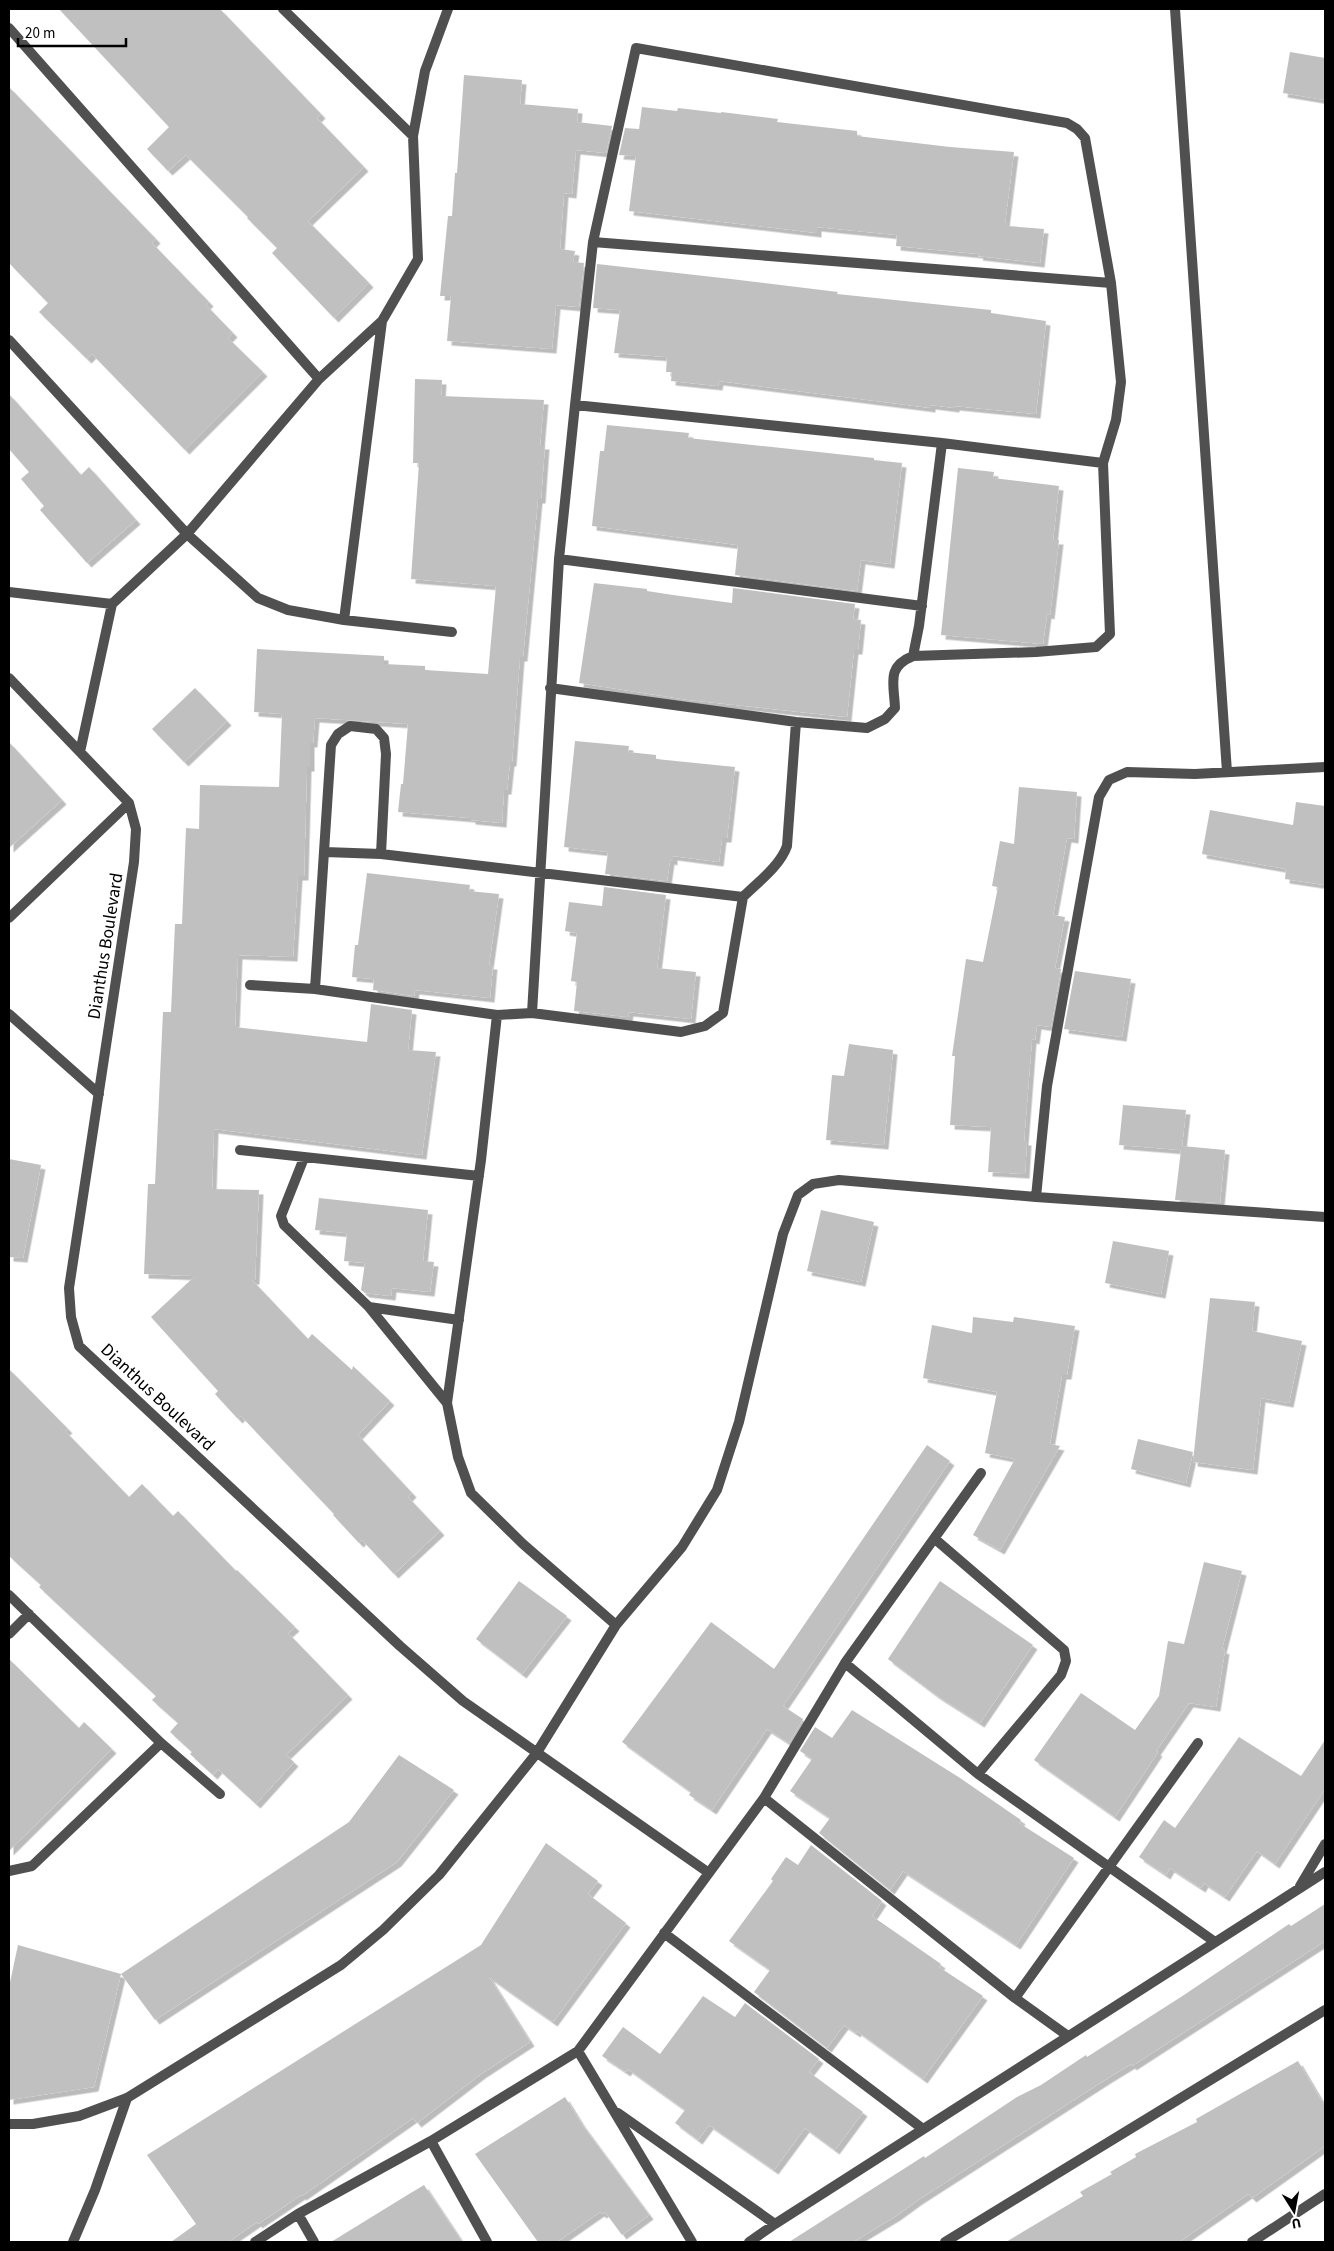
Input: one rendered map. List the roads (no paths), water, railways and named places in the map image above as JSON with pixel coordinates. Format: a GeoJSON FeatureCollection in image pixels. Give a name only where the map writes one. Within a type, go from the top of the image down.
{"type":"FeatureCollection","features":[{"type":"Feature","properties":{"kind":"street"},"geometry":{"type":"LineString","coordinates":[[284,9],[413,136]]}},
{"type":"Feature","properties":{"kind":"street"},"geometry":{"type":"LineString","coordinates":[[80,752],[112,604],[187,534],[319,379],[382,321],[418,259],[413,136],[425,71],[448,9]]}},
{"type":"Feature","properties":{"kind":"street"},"geometry":{"type":"LineString","coordinates":[[1175,9],[1227,772]]}},
{"type":"Feature","properties":{"kind":"street"},"geometry":{"type":"LineString","coordinates":[[9,28],[319,379]]}},
{"type":"Feature","properties":{"kind":"street"},"geometry":{"type":"LineString","coordinates":[[532,1013],[550,688],[559,559],[575,405],[593,242],[636,48],[1067,123],[1077,129],[1085,138],[1111,282],[1121,382],[1116,420],[1104,463],[1110,634],[1096,647],[1036,652],[913,656],[900,661],[895,668],[895,708],[885,719],[867,728],[796,722],[550,688]]}},
{"type":"Feature","properties":{"kind":"street"},"geometry":{"type":"LineString","coordinates":[[593,242],[1111,282]]}},
{"type":"Feature","properties":{"kind":"street"},"geometry":{"type":"LineString","coordinates":[[344,620],[382,321]]}},
{"type":"Feature","properties":{"kind":"street"},"geometry":{"type":"LineString","coordinates":[[9,340],[187,534],[258,598],[288,610],[344,620],[452,632]]}},
{"type":"Feature","properties":{"kind":"street"},"geometry":{"type":"LineString","coordinates":[[575,405],[942,443],[1104,463]]}},
{"type":"Feature","properties":{"kind":"street"},"geometry":{"type":"LineString","coordinates":[[913,656],[922,606],[942,443]]}},
{"type":"Feature","properties":{"kind":"street"},"geometry":{"type":"LineString","coordinates":[[559,559],[922,606]]}},
{"type":"Feature","properties":{"kind":"street"},"geometry":{"type":"LineString","coordinates":[[9,592],[112,604]]}},
{"type":"Feature","properties":{"kind":"street"},"geometry":{"type":"LineString","coordinates":[[9,678],[130,803],[9,918]]}},
{"type":"Feature","properties":{"kind":"street"},"geometry":{"type":"LineString","coordinates":[[250,985],[315,989],[497,1015],[532,1013],[681,1032],[705,1026],[723,1013],[743,897],[778,862],[784,855],[787,846],[796,722]]}},
{"type":"Feature","properties":{"kind":"street"},"geometry":{"type":"LineString","coordinates":[[315,989],[331,745],[338,734],[350,726],[376,729],[384,738],[386,754],[381,854]]}},
{"type":"Feature","properties":{"kind":"street"},"geometry":{"type":"LineString","coordinates":[[1036,1197],[1046,1086],[1099,796],[1109,780],[1127,772],[1227,772],[1325,766]]}},
{"type":"Feature","properties":{"kind":"street","name":"Dianthus Boulevard"},"geometry":{"type":"LineString","coordinates":[[130,803],[136,829],[134,862],[69,1288],[71,1317],[79,1346],[400,1646],[455,1694],[536,1754],[709,1872]]}},
{"type":"Feature","properties":{"kind":"street"},"geometry":{"type":"LineString","coordinates":[[325,852],[381,854],[743,897]]}},
{"type":"Feature","properties":{"kind":"street"},"geometry":{"type":"LineString","coordinates":[[9,1014],[99,1094]]}},
{"type":"Feature","properties":{"kind":"street"},"geometry":{"type":"LineString","coordinates":[[497,1015],[479,1176],[447,1403],[458,1458],[471,1493],[523,1544],[616,1625]]}},
{"type":"Feature","properties":{"kind":"street"},"geometry":{"type":"LineString","coordinates":[[240,1150],[479,1176]]}},
{"type":"Feature","properties":{"kind":"street"},"geometry":{"type":"LineString","coordinates":[[304,1158],[281,1216],[284,1225],[369,1307],[447,1403]]}},
{"type":"Feature","properties":{"kind":"street"},"geometry":{"type":"LineString","coordinates":[[9,2124],[32,2124],[79,2116],[128,2098],[341,1965],[383,1930],[439,1875],[536,1754],[616,1625],[682,1547],[717,1490],[739,1422],[783,1234],[798,1195],[814,1184],[839,1180],[1036,1197],[1325,1217]]}},
{"type":"Feature","properties":{"kind":"street"},"geometry":{"type":"LineString","coordinates":[[369,1307],[459,1320]]}},
{"type":"Feature","properties":{"kind":"street"},"geometry":{"type":"LineString","coordinates":[[255,2242],[298,2214],[432,2142],[578,2051],[764,1798],[846,1663],[981,1473]]}},
{"type":"Feature","properties":{"kind":"street"},"geometry":{"type":"LineString","coordinates":[[935,1539],[1064,1650],[1066,1661],[1061,1675],[978,1774]]}},
{"type":"Feature","properties":{"kind":"street"},"geometry":{"type":"LineString","coordinates":[[9,1595],[161,1743],[220,1794]]}},
{"type":"Feature","properties":{"kind":"street"},"geometry":{"type":"LineString","coordinates":[[9,1634],[29,1614]]}},
{"type":"Feature","properties":{"kind":"street"},"geometry":{"type":"LineString","coordinates":[[846,1663],[978,1774],[1215,1942]]}},
{"type":"Feature","properties":{"kind":"street"},"geometry":{"type":"LineString","coordinates":[[9,1872],[32,1866],[161,1743]]}},
{"type":"Feature","properties":{"kind":"street"},"geometry":{"type":"LineString","coordinates":[[1015,1998],[1198,1743]]}},
{"type":"Feature","properties":{"kind":"street"},"geometry":{"type":"LineString","coordinates":[[764,1798],[1015,1998],[1068,2036]]}},
{"type":"Feature","properties":{"kind":"street"},"geometry":{"type":"LineString","coordinates":[[1298,1889],[1325,1844]]}},
{"type":"Feature","properties":{"kind":"street"},"geometry":{"type":"LineString","coordinates":[[749,2242],[1325,1872]]}},
{"type":"Feature","properties":{"kind":"street"},"geometry":{"type":"LineString","coordinates":[[664,1934],[923,2129]]}},
{"type":"Feature","properties":{"kind":"street"},"geometry":{"type":"LineString","coordinates":[[945,2242],[1325,2010]]}},
{"type":"Feature","properties":{"kind":"street"},"geometry":{"type":"LineString","coordinates":[[578,2051],[692,2242]]}},
{"type":"Feature","properties":{"kind":"street"},"geometry":{"type":"LineString","coordinates":[[73,2242],[95,2190],[128,2098]]}},
{"type":"Feature","properties":{"kind":"street"},"geometry":{"type":"LineString","coordinates":[[615,2111],[775,2224]]}},
{"type":"Feature","properties":{"kind":"street"},"geometry":{"type":"LineString","coordinates":[[432,2142],[487,2242]]}},
{"type":"Feature","properties":{"kind":"street"},"geometry":{"type":"LineString","coordinates":[[1252,2242],[1325,2194]]}},
{"type":"Feature","properties":{"kind":"street"},"geometry":{"type":"LineString","coordinates":[[298,2214],[314,2242]]}}]}
